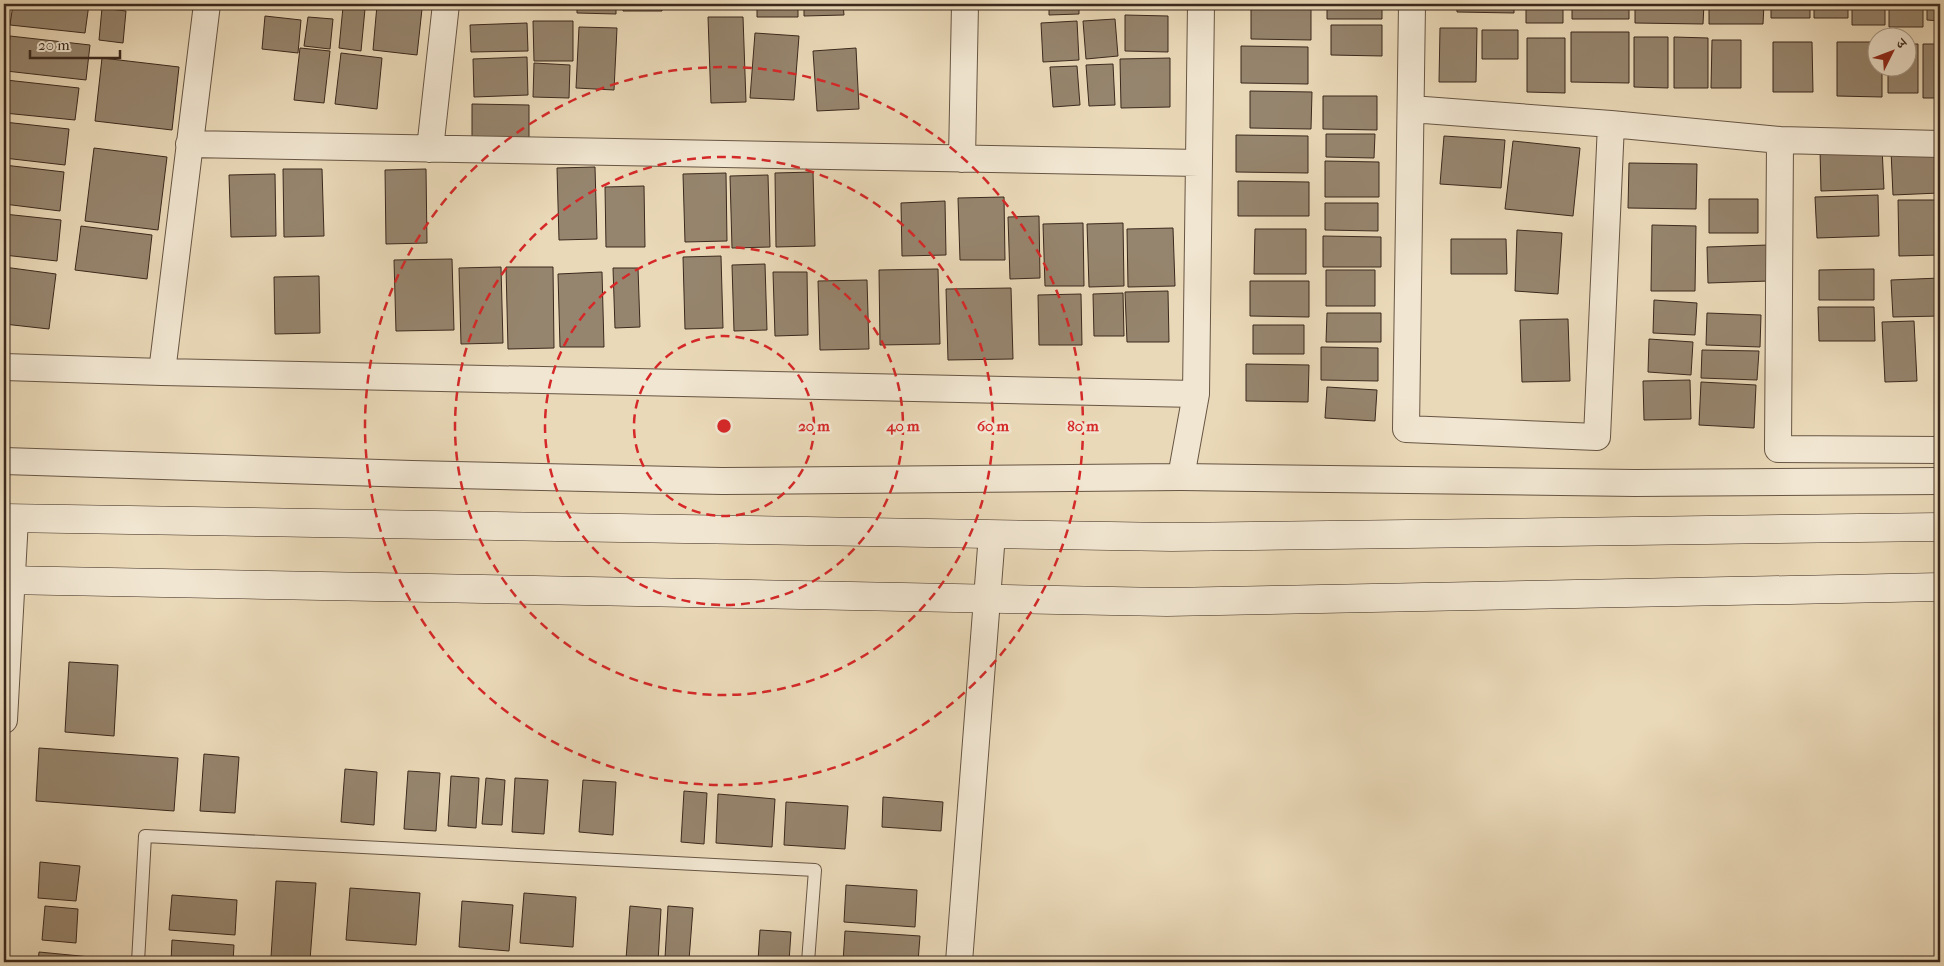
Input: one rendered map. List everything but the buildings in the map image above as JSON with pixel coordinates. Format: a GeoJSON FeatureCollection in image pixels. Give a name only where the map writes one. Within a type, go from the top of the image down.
{"type":"FeatureCollection","features":[{"type":"Feature","properties":{"kind":"street"},"geometry":{"type":"LineString","coordinates":[[162,372],[207,4]]}},
{"type":"Feature","properties":{"kind":"street"},"geometry":{"type":"LineString","coordinates":[[430,149],[446,4]]}},
{"type":"Feature","properties":{"kind":"street"},"geometry":{"type":"LineString","coordinates":[[962,158],[965,4]]}},
{"type":"Feature","properties":{"kind":"street"},"geometry":{"type":"LineString","coordinates":[[1181,478],[1196,394],[1201,4]]}},
{"type":"Feature","properties":{"kind":"street"},"geometry":{"type":"LineString","coordinates":[[1412,4],[1406,429],[1597,437],[1611,124]]}},
{"type":"Feature","properties":{"kind":"street"},"geometry":{"type":"LineString","coordinates":[[1411,109],[1611,124],[1780,140],[1940,144]]}},
{"type":"Feature","properties":{"kind":"street"},"geometry":{"type":"LineString","coordinates":[[1780,140],[1778,449],[1940,450]]}},
{"type":"Feature","properties":{"kind":"street"},"geometry":{"type":"LineString","coordinates":[[189,144],[1199,163]]}},
{"type":"Feature","properties":{"kind":"street"},"geometry":{"type":"LineString","coordinates":[[4,367],[1196,394]]}},
{"type":"Feature","properties":{"kind":"street"},"geometry":{"type":"LineString","coordinates":[[4,461],[412,474],[722,481],[1181,478],[1635,483],[1940,481]]}},
{"type":"Feature","properties":{"kind":"street"},"geometry":{"type":"LineString","coordinates":[[4,720],[9,518],[1172,537],[1940,527]]}},
{"type":"Feature","properties":{"kind":"street"},"geometry":{"type":"LineString","coordinates":[[959,962],[992,534]]}},
{"type":"Feature","properties":{"kind":"street"},"geometry":{"type":"LineString","coordinates":[[8,580],[1167,602],[1940,587]]}},
{"type":"Feature","properties":{"kind":"lane"},"geometry":{"type":"LineString","coordinates":[[138,962],[146,836],[815,870],[808,962]]}}]}
